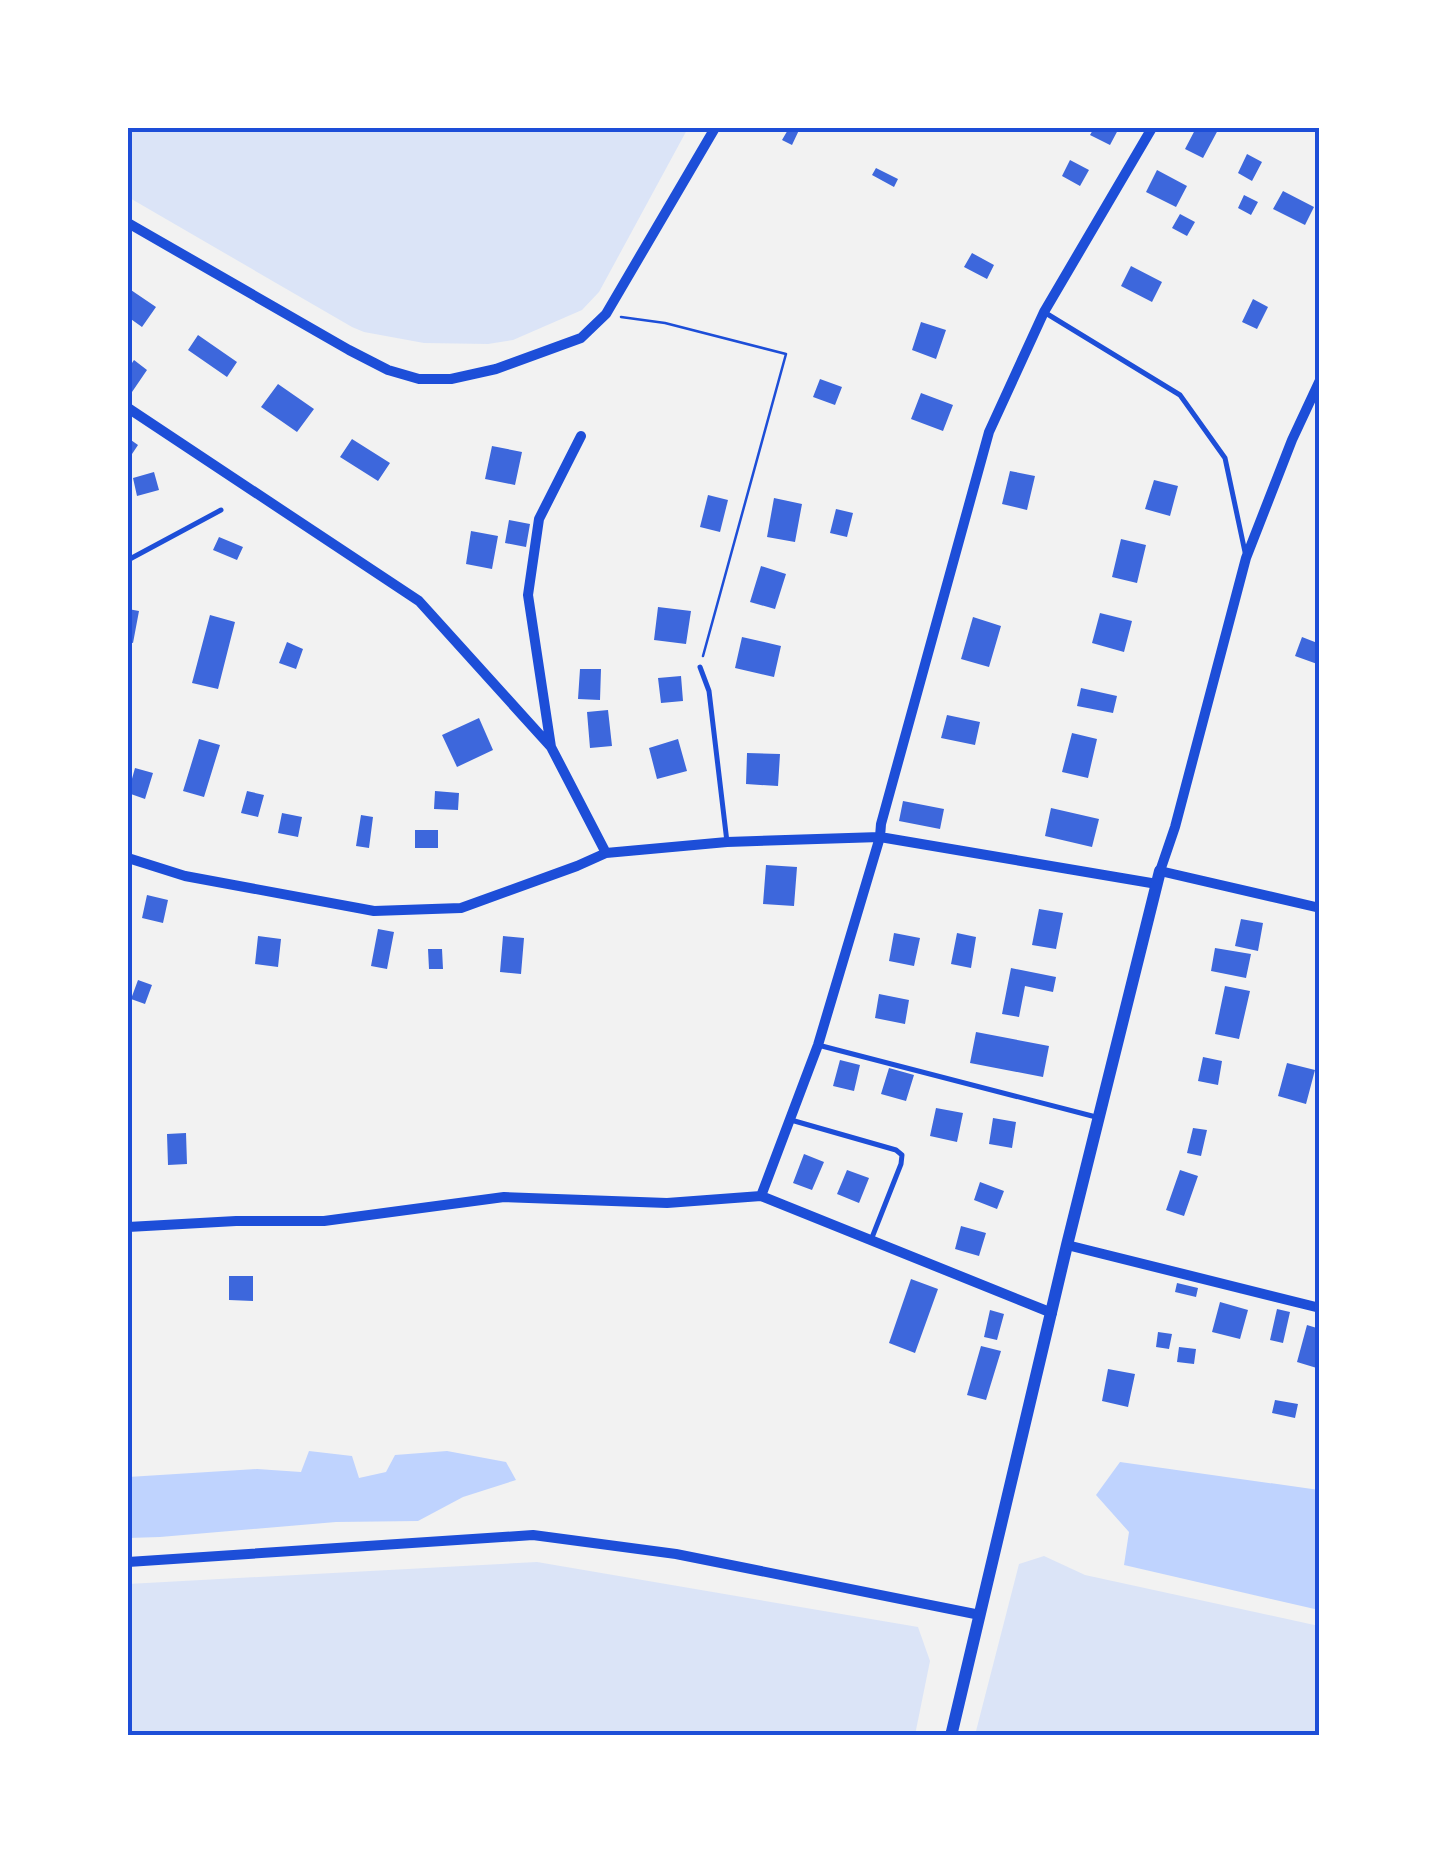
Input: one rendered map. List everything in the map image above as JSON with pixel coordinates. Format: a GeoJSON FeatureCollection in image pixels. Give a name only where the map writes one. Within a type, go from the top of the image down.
{"type":"FeatureCollection","features":[{"type":"Feature","properties":{"kind":"street"},"geometry":{"type":"LineString","coordinates":[[128,223],[388,370],[419,379],[451,379],[496,369],[581,338],[606,314],[715,128]]}},
{"type":"Feature","properties":{"kind":"street"},"geometry":{"type":"LineString","coordinates":[[762,1196],[818,1045],[880,836],[989,432],[1044,312],[1152,128]]}},
{"type":"Feature","properties":{"kind":"street"},"geometry":{"type":"LineString","coordinates":[[951,1736],[1158,877],[1246,558],[1320,380]]}},
{"type":"Feature","properties":{"kind":"street"},"geometry":{"type":"LineString","coordinates":[[128,408],[419,601],[551,746],[606,853]]}},
{"type":"Feature","properties":{"kind":"street"},"geometry":{"type":"LineString","coordinates":[[551,746],[528,595],[539,518],[581,436]]}},
{"type":"Feature","properties":{"kind":"street"},"geometry":{"type":"LineString","coordinates":[[128,858],[184,876],[374,910],[461,908],[606,853],[727,842],[880,836],[1158,877],[1193,876],[1320,908]]}},
{"type":"Feature","properties":{"kind":"street"},"geometry":{"type":"LineString","coordinates":[[128,1226],[324,1221],[504,1197],[666,1203],[762,1196],[1052,1313]]}},
{"type":"Feature","properties":{"kind":"street"},"geometry":{"type":"LineString","coordinates":[[1067,1245],[1320,1308]]}},
{"type":"Feature","properties":{"kind":"street"},"geometry":{"type":"LineString","coordinates":[[128,1562],[533,1534],[676,1554],[980,1614]]}},
{"type":"Feature","properties":{"kind":"lane"},"geometry":{"type":"LineString","coordinates":[[1044,312],[1180,395],[1225,458],[1246,558]]}},
{"type":"Feature","properties":{"kind":"lane"},"geometry":{"type":"LineString","coordinates":[[128,560],[221,510]]}},
{"type":"Feature","properties":{"kind":"lane"},"geometry":{"type":"LineString","coordinates":[[700,667],[710,691],[727,842]]}},
{"type":"Feature","properties":{"kind":"lane"},"geometry":{"type":"LineString","coordinates":[[818,1045],[1098,1117]]}},
{"type":"Feature","properties":{"kind":"lane"},"geometry":{"type":"LineString","coordinates":[[791,1120],[902,1155],[871,1241]]}},
{"type":"Feature","properties":{"kind":"path"},"geometry":{"type":"LineString","coordinates":[[606,314],[665,323],[786,354],[700,667]]}},
{"type":"Feature","properties":{"kind":"shaded area"},"geometry":{"type":"Polygon","coordinates":[[[128,128],[688,128],[599,292],[582,310],[513,340],[488,344],[424,343],[364,332],[128,197],[128,128]]]}},
{"type":"Feature","properties":{"kind":"shaded area"},"geometry":{"type":"Polygon","coordinates":[[[1044,1556],[1085,1575],[1319,1626],[1319,1735],[975,1735],[1019,1564],[1044,1556]]]}},
{"type":"Feature","properties":{"kind":"shaded area"},"geometry":{"type":"Polygon","coordinates":[[[537,1562],[918,1627],[930,1661],[915,1735],[128,1735],[128,1584],[537,1562]]]}},
{"type":"Feature","properties":{"kind":"water"},"geometry":{"type":"Polygon","coordinates":[[[309,1451],[352,1456],[359,1478],[386,1472],[395,1455],[447,1451],[506,1462],[516,1480],[463,1497],[418,1521],[336,1522],[128,1538],[128,1477],[257,1469],[301,1472],[309,1451]]]}},
{"type":"Feature","properties":{"kind":"water"},"geometry":{"type":"Polygon","coordinates":[[[1120,1462],[1319,1490],[1319,1610],[1124,1565],[1129,1532],[1096,1495],[1120,1462]]]}},
{"type":"Feature","properties":{"kind":"building"},"geometry":{"type":"Polygon","coordinates":[[[789,128],[800,128],[792,145],[782,140],[789,128]]]}},
{"type":"Feature","properties":{"kind":"building"},"geometry":{"type":"Polygon","coordinates":[[[1094,128],[1119,128],[1110,145],[1090,135],[1094,128]]]}},
{"type":"Feature","properties":{"kind":"building"},"geometry":{"type":"Polygon","coordinates":[[[1196,128],[1219,128],[1203,158],[1185,149],[1196,128]]]}},
{"type":"Feature","properties":{"kind":"building"},"geometry":{"type":"Polygon","coordinates":[[[1247,154],[1262,162],[1252,181],[1238,173],[1247,154]]]}},
{"type":"Feature","properties":{"kind":"building"},"geometry":{"type":"Polygon","coordinates":[[[1070,160],[1089,170],[1080,186],[1062,176],[1070,160]]]}},
{"type":"Feature","properties":{"kind":"building"},"geometry":{"type":"Polygon","coordinates":[[[876,168],[898,179],[894,187],[872,175],[876,168]]]}},
{"type":"Feature","properties":{"kind":"building"},"geometry":{"type":"Polygon","coordinates":[[[1157,170],[1187,186],[1176,207],[1146,192],[1157,170]]]}},
{"type":"Feature","properties":{"kind":"building"},"geometry":{"type":"Polygon","coordinates":[[[1283,191],[1314,207],[1305,225],[1273,209],[1283,191]]]}},
{"type":"Feature","properties":{"kind":"building"},"geometry":{"type":"Polygon","coordinates":[[[1244,195],[1258,202],[1251,215],[1238,208],[1244,195]]]}},
{"type":"Feature","properties":{"kind":"building"},"geometry":{"type":"Polygon","coordinates":[[[1180,214],[1195,222],[1187,236],[1172,228],[1180,214]]]}},
{"type":"Feature","properties":{"kind":"building"},"geometry":{"type":"Polygon","coordinates":[[[972,253],[994,265],[987,279],[964,267],[972,253]]]}},
{"type":"Feature","properties":{"kind":"building"},"geometry":{"type":"Polygon","coordinates":[[[1131,266],[1162,282],[1152,302],[1121,286],[1131,266]]]}},
{"type":"Feature","properties":{"kind":"building"},"geometry":{"type":"Polygon","coordinates":[[[128,288],[156,307],[142,327],[128,317],[128,288]]]}},
{"type":"Feature","properties":{"kind":"building"},"geometry":{"type":"Polygon","coordinates":[[[1253,299],[1268,307],[1257,329],[1242,322],[1253,299]]]}},
{"type":"Feature","properties":{"kind":"building"},"geometry":{"type":"Polygon","coordinates":[[[921,322],[946,330],[936,359],[912,350],[921,322]]]}},
{"type":"Feature","properties":{"kind":"building"},"geometry":{"type":"Polygon","coordinates":[[[198,335],[237,362],[227,377],[188,350],[198,335]]]}},
{"type":"Feature","properties":{"kind":"building"},"geometry":{"type":"Polygon","coordinates":[[[134,360],[147,370],[132,392],[128,389],[128,369],[134,360]]]}},
{"type":"Feature","properties":{"kind":"building"},"geometry":{"type":"Polygon","coordinates":[[[820,379],[842,387],[835,405],[813,397],[820,379]]]}},
{"type":"Feature","properties":{"kind":"building"},"geometry":{"type":"Polygon","coordinates":[[[278,384],[314,409],[297,432],[261,407],[278,384]]]}},
{"type":"Feature","properties":{"kind":"building"},"geometry":{"type":"Polygon","coordinates":[[[921,393],[953,405],[943,431],[911,419],[921,393]]]}},
{"type":"Feature","properties":{"kind":"building"},"geometry":{"type":"Polygon","coordinates":[[[128,438],[138,445],[128,460],[128,438]]]}},
{"type":"Feature","properties":{"kind":"building"},"geometry":{"type":"Polygon","coordinates":[[[352,439],[390,463],[378,481],[340,457],[352,439]]]}},
{"type":"Feature","properties":{"kind":"building"},"geometry":{"type":"Polygon","coordinates":[[[492,446],[522,452],[515,485],[485,479],[492,446]]]}},
{"type":"Feature","properties":{"kind":"building"},"geometry":{"type":"Polygon","coordinates":[[[1010,471],[1035,476],[1027,510],[1002,504],[1010,471]]]}},
{"type":"Feature","properties":{"kind":"building"},"geometry":{"type":"Polygon","coordinates":[[[154,472],[159,490],[137,496],[133,478],[154,472]]]}},
{"type":"Feature","properties":{"kind":"building"},"geometry":{"type":"Polygon","coordinates":[[[1154,480],[1178,486],[1170,516],[1145,509],[1154,480]]]}},
{"type":"Feature","properties":{"kind":"building"},"geometry":{"type":"Polygon","coordinates":[[[708,495],[728,500],[720,532],[700,527],[708,495]]]}},
{"type":"Feature","properties":{"kind":"building"},"geometry":{"type":"Polygon","coordinates":[[[774,498],[802,504],[795,542],[767,537],[774,498]]]}},
{"type":"Feature","properties":{"kind":"building"},"geometry":{"type":"Polygon","coordinates":[[[836,509],[853,513],[847,537],[830,533],[836,509]]]}},
{"type":"Feature","properties":{"kind":"building"},"geometry":{"type":"Polygon","coordinates":[[[509,520],[530,524],[526,547],[505,543],[509,520]]]}},
{"type":"Feature","properties":{"kind":"building"},"geometry":{"type":"Polygon","coordinates":[[[471,531],[498,536],[492,569],[466,564],[471,531]]]}},
{"type":"Feature","properties":{"kind":"building"},"geometry":{"type":"Polygon","coordinates":[[[219,537],[243,547],[237,560],[213,550],[219,537]]]}},
{"type":"Feature","properties":{"kind":"building"},"geometry":{"type":"Polygon","coordinates":[[[1121,539],[1146,545],[1137,583],[1112,577],[1121,539]]]}},
{"type":"Feature","properties":{"kind":"building"},"geometry":{"type":"Polygon","coordinates":[[[761,566],[786,574],[775,609],[750,602],[761,566]]]}},
{"type":"Feature","properties":{"kind":"building"},"geometry":{"type":"Polygon","coordinates":[[[658,607],[691,611],[686,644],[654,640],[658,607]]]}},
{"type":"Feature","properties":{"kind":"building"},"geometry":{"type":"Polygon","coordinates":[[[128,609],[139,611],[133,643],[128,642],[128,609]]]}},
{"type":"Feature","properties":{"kind":"building"},"geometry":{"type":"Polygon","coordinates":[[[1100,613],[1132,621],[1124,652],[1092,643],[1100,613]]]}},
{"type":"Feature","properties":{"kind":"building"},"geometry":{"type":"Polygon","coordinates":[[[210,615],[235,622],[218,689],[192,683],[210,615]]]}},
{"type":"Feature","properties":{"kind":"building"},"geometry":{"type":"Polygon","coordinates":[[[973,617],[1001,626],[989,667],[961,659],[973,617]]]}},
{"type":"Feature","properties":{"kind":"building"},"geometry":{"type":"Polygon","coordinates":[[[742,637],[781,646],[774,677],[735,668],[742,637]]]}},
{"type":"Feature","properties":{"kind":"building"},"geometry":{"type":"Polygon","coordinates":[[[1302,637],[1320,644],[1320,665],[1295,656],[1302,637]]]}},
{"type":"Feature","properties":{"kind":"building"},"geometry":{"type":"Polygon","coordinates":[[[287,642],[303,649],[296,669],[279,663],[287,642]]]}},
{"type":"Feature","properties":{"kind":"building"},"geometry":{"type":"Polygon","coordinates":[[[580,669],[601,669],[600,700],[578,699],[580,669]]]}},
{"type":"Feature","properties":{"kind":"building"},"geometry":{"type":"Polygon","coordinates":[[[681,676],[683,701],[661,703],[658,678],[681,676]]]}},
{"type":"Feature","properties":{"kind":"building"},"geometry":{"type":"Polygon","coordinates":[[[1081,688],[1117,696],[1113,713],[1077,706],[1081,688]]]}},
{"type":"Feature","properties":{"kind":"building"},"geometry":{"type":"Polygon","coordinates":[[[608,710],[612,746],[590,748],[587,712],[608,710]]]}},
{"type":"Feature","properties":{"kind":"building"},"geometry":{"type":"Polygon","coordinates":[[[947,715],[980,722],[975,745],[941,738],[947,715]]]}},
{"type":"Feature","properties":{"kind":"building"},"geometry":{"type":"Polygon","coordinates":[[[479,718],[493,750],[457,767],[442,735],[479,718]]]}},
{"type":"Feature","properties":{"kind":"building"},"geometry":{"type":"Polygon","coordinates":[[[1072,733],[1097,739],[1088,778],[1062,772],[1072,733]]]}},
{"type":"Feature","properties":{"kind":"building"},"geometry":{"type":"Polygon","coordinates":[[[199,739],[220,745],[204,797],[183,791],[199,739]]]}},
{"type":"Feature","properties":{"kind":"building"},"geometry":{"type":"Polygon","coordinates":[[[678,739],[687,771],[657,779],[649,748],[678,739]]]}},
{"type":"Feature","properties":{"kind":"building"},"geometry":{"type":"Polygon","coordinates":[[[747,753],[780,754],[778,786],[746,784],[747,753]]]}},
{"type":"Feature","properties":{"kind":"building"},"geometry":{"type":"Polygon","coordinates":[[[135,768],[153,773],[145,799],[128,793],[135,768]]]}},
{"type":"Feature","properties":{"kind":"building"},"geometry":{"type":"Polygon","coordinates":[[[247,791],[264,795],[258,817],[241,813],[247,791]]]}},
{"type":"Feature","properties":{"kind":"building"},"geometry":{"type":"Polygon","coordinates":[[[435,791],[459,793],[458,810],[434,809],[435,791]]]}},
{"type":"Feature","properties":{"kind":"building"},"geometry":{"type":"Polygon","coordinates":[[[903,801],[944,809],[940,829],[899,821],[903,801]]]}},
{"type":"Feature","properties":{"kind":"building"},"geometry":{"type":"Polygon","coordinates":[[[1051,808],[1099,819],[1092,847],[1045,836],[1051,808]]]}},
{"type":"Feature","properties":{"kind":"building"},"geometry":{"type":"Polygon","coordinates":[[[282,813],[302,817],[298,837],[278,833],[282,813]]]}},
{"type":"Feature","properties":{"kind":"building"},"geometry":{"type":"Polygon","coordinates":[[[361,815],[373,817],[369,848],[356,846],[361,815]]]}},
{"type":"Feature","properties":{"kind":"building"},"geometry":{"type":"Polygon","coordinates":[[[415,830],[438,830],[438,848],[415,848],[415,830]]]}},
{"type":"Feature","properties":{"kind":"building"},"geometry":{"type":"Polygon","coordinates":[[[766,865],[797,867],[794,906],[763,904],[766,865]]]}},
{"type":"Feature","properties":{"kind":"building"},"geometry":{"type":"Polygon","coordinates":[[[147,895],[168,900],[163,923],[142,918],[147,895]]]}},
{"type":"Feature","properties":{"kind":"building"},"geometry":{"type":"Polygon","coordinates":[[[1039,909],[1063,913],[1056,949],[1032,945],[1039,909]]]}},
{"type":"Feature","properties":{"kind":"building"},"geometry":{"type":"Polygon","coordinates":[[[1241,919],[1263,923],[1258,951],[1235,946],[1241,919]]]}},
{"type":"Feature","properties":{"kind":"building"},"geometry":{"type":"Polygon","coordinates":[[[378,929],[394,932],[387,969],[371,966],[378,929]]]}},
{"type":"Feature","properties":{"kind":"building"},"geometry":{"type":"Polygon","coordinates":[[[894,933],[920,938],[914,966],[889,961],[894,933]]]}},
{"type":"Feature","properties":{"kind":"building"},"geometry":{"type":"Polygon","coordinates":[[[957,933],[976,937],[971,968],[951,964],[957,933]]]}},
{"type":"Feature","properties":{"kind":"building"},"geometry":{"type":"Polygon","coordinates":[[[258,936],[281,939],[278,967],[255,964],[258,936]]]}},
{"type":"Feature","properties":{"kind":"building"},"geometry":{"type":"Polygon","coordinates":[[[503,936],[524,938],[521,974],[500,972],[503,936]]]}},
{"type":"Feature","properties":{"kind":"building"},"geometry":{"type":"Polygon","coordinates":[[[1215,948],[1251,954],[1246,978],[1211,971],[1215,948]]]}},
{"type":"Feature","properties":{"kind":"building"},"geometry":{"type":"Polygon","coordinates":[[[428,949],[442,949],[443,969],[429,969],[428,949]]]}},
{"type":"Feature","properties":{"kind":"building"},"geometry":{"type":"Polygon","coordinates":[[[1011,968],[1056,977],[1053,992],[1025,986],[1019,1017],[1002,1014],[1011,968]]]}},
{"type":"Feature","properties":{"kind":"building"},"geometry":{"type":"Polygon","coordinates":[[[138,980],[152,985],[145,1004],[131,999],[138,980]]]}},
{"type":"Feature","properties":{"kind":"building"},"geometry":{"type":"Polygon","coordinates":[[[1225,986],[1250,991],[1239,1039],[1215,1034],[1225,986]]]}},
{"type":"Feature","properties":{"kind":"building"},"geometry":{"type":"Polygon","coordinates":[[[879,994],[909,1000],[905,1024],[875,1018],[879,994]]]}},
{"type":"Feature","properties":{"kind":"building"},"geometry":{"type":"Polygon","coordinates":[[[976,1032],[1049,1046],[1043,1077],[970,1063],[976,1032]]]}},
{"type":"Feature","properties":{"kind":"building"},"geometry":{"type":"Polygon","coordinates":[[[1203,1057],[1222,1061],[1218,1085],[1198,1081],[1203,1057]]]}},
{"type":"Feature","properties":{"kind":"building"},"geometry":{"type":"Polygon","coordinates":[[[840,1060],[860,1065],[854,1091],[833,1086],[840,1060]]]}},
{"type":"Feature","properties":{"kind":"building"},"geometry":{"type":"Polygon","coordinates":[[[1287,1063],[1315,1070],[1306,1104],[1278,1096],[1287,1063]]]}},
{"type":"Feature","properties":{"kind":"building"},"geometry":{"type":"Polygon","coordinates":[[[889,1068],[914,1075],[906,1101],[881,1094],[889,1068]]]}},
{"type":"Feature","properties":{"kind":"building"},"geometry":{"type":"Polygon","coordinates":[[[936,1108],[963,1113],[957,1142],[930,1136],[936,1108]]]}},
{"type":"Feature","properties":{"kind":"building"},"geometry":{"type":"Polygon","coordinates":[[[993,1118],[1016,1122],[1012,1148],[989,1144],[993,1118]]]}},
{"type":"Feature","properties":{"kind":"building"},"geometry":{"type":"Polygon","coordinates":[[[1193,1128],[1207,1130],[1201,1156],[1187,1153],[1193,1128]]]}},
{"type":"Feature","properties":{"kind":"building"},"geometry":{"type":"Polygon","coordinates":[[[186,1133],[187,1164],[168,1165],[167,1134],[186,1133]]]}},
{"type":"Feature","properties":{"kind":"building"},"geometry":{"type":"Polygon","coordinates":[[[804,1154],[824,1162],[812,1190],[793,1183],[804,1154]]]}},
{"type":"Feature","properties":{"kind":"building"},"geometry":{"type":"Polygon","coordinates":[[[847,1170],[869,1178],[859,1203],[837,1194],[847,1170]]]}},
{"type":"Feature","properties":{"kind":"building"},"geometry":{"type":"Polygon","coordinates":[[[1180,1170],[1198,1176],[1184,1216],[1166,1210],[1180,1170]]]}},
{"type":"Feature","properties":{"kind":"building"},"geometry":{"type":"Polygon","coordinates":[[[980,1182],[1004,1191],[997,1209],[974,1200],[980,1182]]]}},
{"type":"Feature","properties":{"kind":"building"},"geometry":{"type":"Polygon","coordinates":[[[961,1226],[986,1233],[979,1256],[955,1249],[961,1226]]]}},
{"type":"Feature","properties":{"kind":"building"},"geometry":{"type":"Polygon","coordinates":[[[229,1276],[253,1276],[253,1301],[229,1300],[229,1276]]]}},
{"type":"Feature","properties":{"kind":"building"},"geometry":{"type":"Polygon","coordinates":[[[911,1279],[938,1289],[915,1353],[889,1343],[911,1279]]]}},
{"type":"Feature","properties":{"kind":"building"},"geometry":{"type":"Polygon","coordinates":[[[1177,1283],[1198,1288],[1196,1297],[1175,1292],[1177,1283]]]}},
{"type":"Feature","properties":{"kind":"building"},"geometry":{"type":"Polygon","coordinates":[[[1220,1302],[1248,1310],[1240,1339],[1212,1332],[1220,1302]]]}},
{"type":"Feature","properties":{"kind":"building"},"geometry":{"type":"Polygon","coordinates":[[[1277,1309],[1290,1312],[1283,1343],[1270,1340],[1277,1309]]]}},
{"type":"Feature","properties":{"kind":"building"},"geometry":{"type":"Polygon","coordinates":[[[990,1310],[1004,1314],[997,1340],[984,1337],[990,1310]]]}},
{"type":"Feature","properties":{"kind":"building"},"geometry":{"type":"Polygon","coordinates":[[[1307,1325],[1320,1329],[1320,1369],[1297,1362],[1307,1325]]]}},
{"type":"Feature","properties":{"kind":"building"},"geometry":{"type":"Polygon","coordinates":[[[1158,1332],[1172,1334],[1169,1349],[1156,1347],[1158,1332]]]}},
{"type":"Feature","properties":{"kind":"building"},"geometry":{"type":"Polygon","coordinates":[[[981,1346],[1001,1351],[986,1400],[967,1395],[981,1346]]]}},
{"type":"Feature","properties":{"kind":"building"},"geometry":{"type":"Polygon","coordinates":[[[1179,1347],[1196,1349],[1194,1364],[1177,1362],[1179,1347]]]}},
{"type":"Feature","properties":{"kind":"building"},"geometry":{"type":"Polygon","coordinates":[[[1108,1369],[1135,1374],[1128,1407],[1102,1401],[1108,1369]]]}},
{"type":"Feature","properties":{"kind":"building"},"geometry":{"type":"Polygon","coordinates":[[[1275,1400],[1298,1404],[1295,1418],[1272,1413],[1275,1400]]]}}]}
